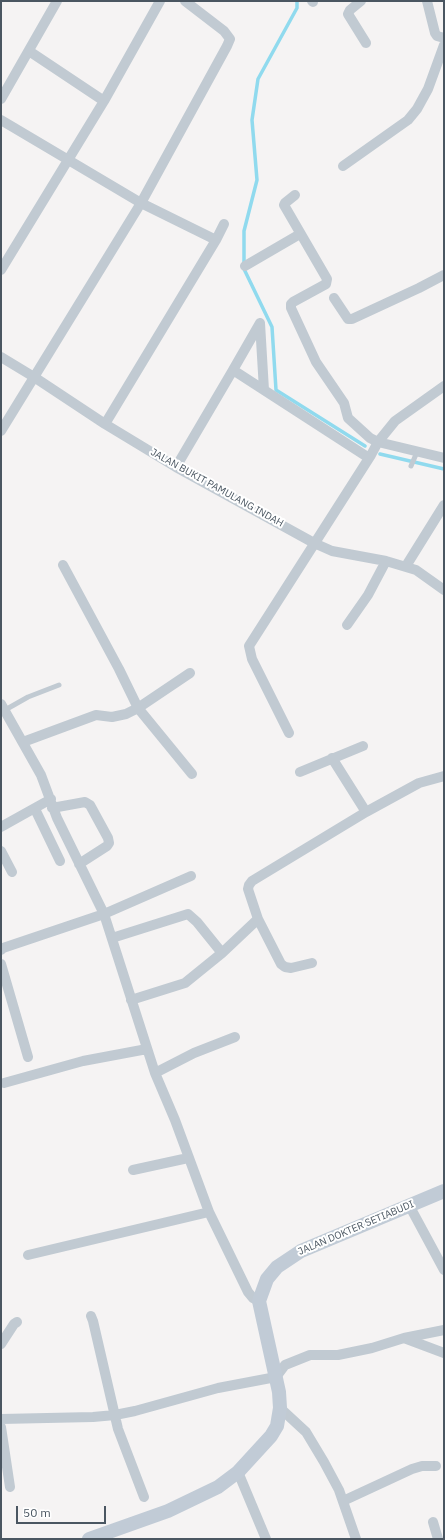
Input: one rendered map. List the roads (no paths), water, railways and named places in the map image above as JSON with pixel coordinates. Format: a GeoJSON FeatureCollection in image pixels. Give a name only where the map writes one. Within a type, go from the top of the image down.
{"type":"FeatureCollection","features":[{"type":"Feature","properties":{"kind":"main road","name":"JALAN DOKTER SETIABUDI"},"geometry":{"type":"LineString","coordinates":[[259,1301],[267,1279],[277,1267],[286,1260],[314,1245],[444,1191]]}},
{"type":"Feature","properties":{"kind":"main road"},"geometry":{"type":"LineString","coordinates":[[89,1539],[187,1503],[218,1487],[238,1472],[270,1436],[277,1426],[280,1408],[276,1377],[259,1301]]}},
{"type":"Feature","properties":{"kind":"street"},"geometry":{"type":"LineString","coordinates":[[1,99],[58,1]]}},
{"type":"Feature","properties":{"kind":"street"},"geometry":{"type":"LineString","coordinates":[[1,270],[104,101],[160,1]]}},
{"type":"Feature","properties":{"kind":"street"},"geometry":{"type":"LineString","coordinates":[[1,432],[141,203],[230,39],[224,31],[185,1]]}},
{"type":"Feature","properties":{"kind":"street"},"geometry":{"type":"LineString","coordinates":[[361,1],[350,10],[348,14],[366,43]]}},
{"type":"Feature","properties":{"kind":"street"},"geometry":{"type":"LineString","coordinates":[[428,1],[435,33],[437,36],[444,38]]}},
{"type":"Feature","properties":{"kind":"street"},"geometry":{"type":"LineString","coordinates":[[343,166],[408,120],[428,89],[444,45]]}},
{"type":"Feature","properties":{"kind":"street"},"geometry":{"type":"LineString","coordinates":[[28,51],[104,101]]}},
{"type":"Feature","properties":{"kind":"street"},"geometry":{"type":"LineString","coordinates":[[1,120],[141,203],[216,240]]}},
{"type":"Feature","properties":{"kind":"street"},"geometry":{"type":"LineString","coordinates":[[295,196],[284,205],[327,281],[326,284],[293,302],[291,308],[316,362],[344,404],[348,418],[370,438],[416,454],[444,458]]}},
{"type":"Feature","properties":{"kind":"street"},"geometry":{"type":"LineString","coordinates":[[105,424],[216,240],[224,224]]}},
{"type":"Feature","properties":{"kind":"street"},"geometry":{"type":"LineString","coordinates":[[245,266],[300,234]]}},
{"type":"Feature","properties":{"kind":"street"},"geometry":{"type":"LineString","coordinates":[[334,298],[348,319],[352,319],[444,275]]}},
{"type":"Feature","properties":{"kind":"street"},"geometry":{"type":"LineString","coordinates":[[176,467],[260,323],[264,390]]}},
{"type":"Feature","properties":{"kind":"street","name":"JALAN BUKIT PAMULANG INDAH"},"geometry":{"type":"LineString","coordinates":[[1,358],[34,377],[105,424],[176,467],[314,543],[332,551],[406,566],[416,570],[444,590]]}},
{"type":"Feature","properties":{"kind":"street"},"geometry":{"type":"LineString","coordinates":[[233,370],[369,458]]}},
{"type":"Feature","properties":{"kind":"street"},"geometry":{"type":"LineString","coordinates":[[289,733],[252,659],[249,646],[378,442],[395,421],[444,386]]}},
{"type":"Feature","properties":{"kind":"street"},"geometry":{"type":"LineString","coordinates":[[406,566],[444,505]]}},
{"type":"Feature","properties":{"kind":"street"},"geometry":{"type":"LineString","coordinates":[[347,625],[368,595],[386,561]]}},
{"type":"Feature","properties":{"kind":"street"},"geometry":{"type":"LineString","coordinates":[[63,565],[138,708],[192,774]]}},
{"type":"Feature","properties":{"kind":"street"},"geometry":{"type":"LineString","coordinates":[[23,742],[96,715],[117,716],[126,714],[138,708],[190,673]]}},
{"type":"Feature","properties":{"kind":"street"},"geometry":{"type":"LineString","coordinates":[[3,707],[41,775],[52,804],[79,864],[104,914],[155,1073],[175,1120],[209,1212],[248,1292],[253,1298],[259,1301]]}},
{"type":"Feature","properties":{"kind":"street"},"geometry":{"type":"LineString","coordinates":[[300,772],[363,746]]}},
{"type":"Feature","properties":{"kind":"street"},"geometry":{"type":"LineString","coordinates":[[332,758],[366,812]]}},
{"type":"Feature","properties":{"kind":"street"},"geometry":{"type":"LineString","coordinates":[[312,963],[292,968],[285,968],[281,964],[258,919],[248,889],[252,881],[366,812],[419,783],[444,776]]}},
{"type":"Feature","properties":{"kind":"street"},"geometry":{"type":"LineString","coordinates":[[1,827],[35,809],[52,804],[86,802],[90,805],[108,838],[109,843],[107,846],[79,864]]}},
{"type":"Feature","properties":{"kind":"street"},"geometry":{"type":"LineString","coordinates":[[35,809],[60,861]]}},
{"type":"Feature","properties":{"kind":"street"},"geometry":{"type":"LineString","coordinates":[[1,851],[12,872]]}},
{"type":"Feature","properties":{"kind":"street"},"geometry":{"type":"LineString","coordinates":[[1,950],[2,948],[104,914],[191,876]]}},
{"type":"Feature","properties":{"kind":"street"},"geometry":{"type":"LineString","coordinates":[[112,938],[188,914],[198,922],[222,953]]}},
{"type":"Feature","properties":{"kind":"street"},"geometry":{"type":"LineString","coordinates":[[131,1000],[185,983],[222,953],[258,919]]}},
{"type":"Feature","properties":{"kind":"street"},"geometry":{"type":"LineString","coordinates":[[1,964],[28,1056]]}},
{"type":"Feature","properties":{"kind":"street"},"geometry":{"type":"LineString","coordinates":[[155,1073],[194,1053],[235,1037]]}},
{"type":"Feature","properties":{"kind":"street"},"geometry":{"type":"LineString","coordinates":[[4,1083],[83,1061],[147,1049]]}},
{"type":"Feature","properties":{"kind":"street"},"geometry":{"type":"LineString","coordinates":[[133,1170],[188,1158]]}},
{"type":"Feature","properties":{"kind":"street"},"geometry":{"type":"LineString","coordinates":[[409,1205],[444,1270]]}},
{"type":"Feature","properties":{"kind":"street"},"geometry":{"type":"LineString","coordinates":[[28,1255],[209,1212]]}},
{"type":"Feature","properties":{"kind":"street"},"geometry":{"type":"LineString","coordinates":[[91,1316],[118,1429],[144,1497]]}},
{"type":"Feature","properties":{"kind":"street"},"geometry":{"type":"LineString","coordinates":[[1,1344],[14,1324],[17,1322]]}},
{"type":"Feature","properties":{"kind":"street"},"geometry":{"type":"LineString","coordinates":[[1,1419],[115,1415],[135,1411],[218,1388],[276,1377],[285,1365],[310,1355],[338,1355],[372,1348],[404,1338],[444,1330]]}},
{"type":"Feature","properties":{"kind":"street"},"geometry":{"type":"LineString","coordinates":[[404,1338],[444,1353]]}},
{"type":"Feature","properties":{"kind":"street"},"geometry":{"type":"LineString","coordinates":[[280,1408],[306,1432],[324,1462],[343,1501],[356,1539]]}},
{"type":"Feature","properties":{"kind":"street"},"geometry":{"type":"LineString","coordinates":[[1,1426],[10,1487]]}},
{"type":"Feature","properties":{"kind":"street"},"geometry":{"type":"LineString","coordinates":[[343,1501],[412,1469],[422,1466],[436,1466]]}},
{"type":"Feature","properties":{"kind":"street"},"geometry":{"type":"LineString","coordinates":[[238,1472],[266,1539]]}},
{"type":"Feature","properties":{"kind":"street"},"geometry":{"type":"LineString","coordinates":[[433,1522],[438,1539]]}},
{"type":"Feature","properties":{"kind":"lane"},"geometry":{"type":"LineString","coordinates":[[412,464],[416,454]]}},
{"type":"Feature","properties":{"kind":"lane"},"geometry":{"type":"LineString","coordinates":[[3,707],[60,686]]}},
{"type":"Feature","properties":{"kind":"waterway"},"geometry":{"type":"LineString","coordinates":[[297,1],[297,8],[258,79],[252,120],[257,180],[244,231],[244,269],[272,327],[276,390],[365,446]]}},
{"type":"Feature","properties":{"kind":"waterway"},"geometry":{"type":"LineString","coordinates":[[380,454],[444,469]]}}]}
